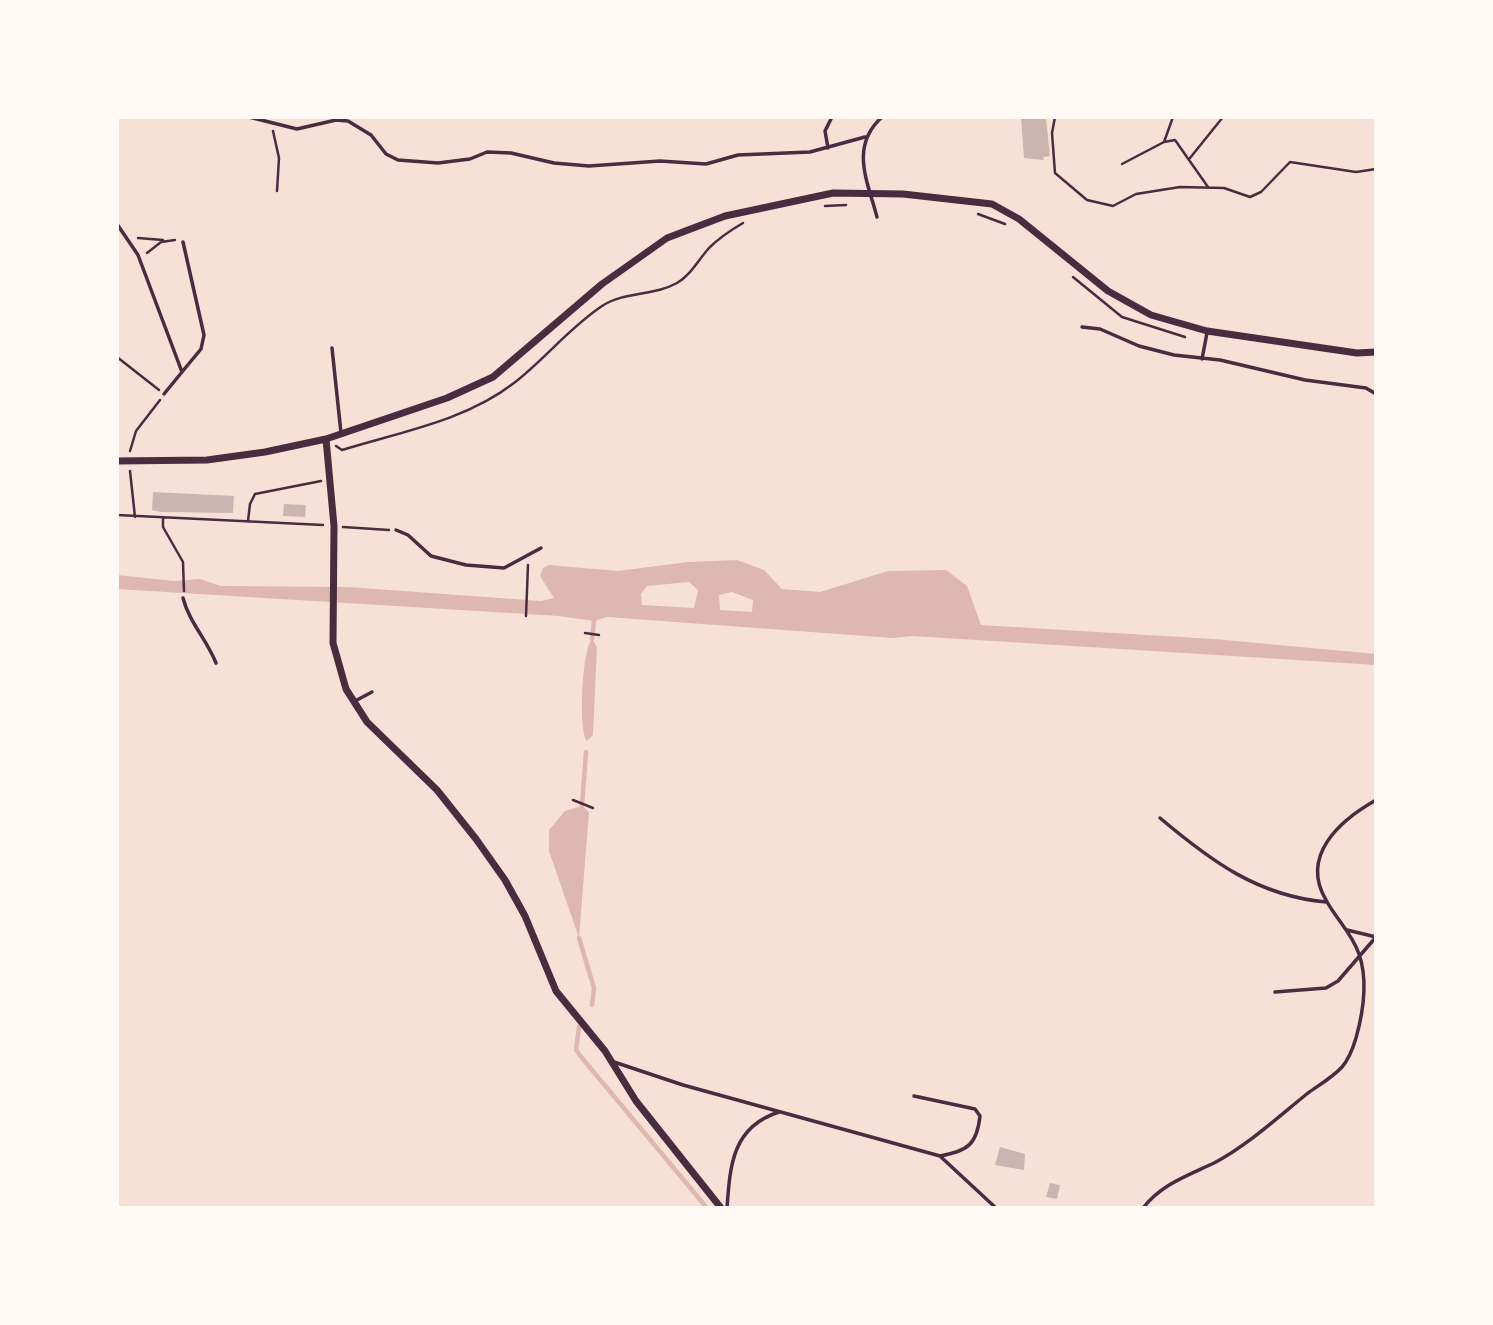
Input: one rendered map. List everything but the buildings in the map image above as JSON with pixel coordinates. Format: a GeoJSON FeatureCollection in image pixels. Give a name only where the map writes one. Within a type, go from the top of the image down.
{"type":"FeatureCollection","features":[{"type":"Feature","properties":{"kind":"street"},"geometry":{"type":"LineString","coordinates":[[117,461],[208,460],[326,439],[447,398],[494,377],[602,284],[667,238],[725,216],[833,193],[903,194],[992,204],[1018,219],[1131,306],[1177,324],[1357,353],[1376,352]]}},
{"type":"Feature","properties":{"kind":"street"},"geometry":{"type":"LineString","coordinates":[[326,439],[334,526],[333,643],[341,677],[367,722],[437,790],[505,880],[525,916],[556,991],[612,1061],[636,1101],[721,1208]]}},
{"type":"Feature","properties":{"kind":"lane"},"geometry":{"type":"LineString","coordinates":[[249,117],[297,129],[337,120],[348,121],[371,135],[386,153],[398,160],[438,163],[470,159],[487,152],[510,153],[554,163],[589,166],[660,161],[706,164],[737,155],[828,149],[865,137],[881,117]]}},
{"type":"Feature","properties":{"kind":"lane"},"geometry":{"type":"LineString","coordinates":[[828,149],[825,131],[832,117]]}},
{"type":"Feature","properties":{"kind":"lane"},"geometry":{"type":"LineString","coordinates":[[865,137],[867,194],[874,203],[877,217]]}},
{"type":"Feature","properties":{"kind":"lane"},"geometry":{"type":"LineString","coordinates":[[117,224],[140,261],[182,372]]}},
{"type":"Feature","properties":{"kind":"lane"},"geometry":{"type":"LineString","coordinates":[[164,394],[201,349],[204,335],[183,242]]}},
{"type":"Feature","properties":{"kind":"lane"},"geometry":{"type":"LineString","coordinates":[[1082,327],[1100,330],[1139,346],[1174,355],[1220,360],[1305,380],[1366,388],[1376,394]]}},
{"type":"Feature","properties":{"kind":"lane"},"geometry":{"type":"LineString","coordinates":[[1202,359],[1208,331]]}},
{"type":"Feature","properties":{"kind":"lane"},"geometry":{"type":"LineString","coordinates":[[332,348],[342,434]]}},
{"type":"Feature","properties":{"kind":"lane"},"geometry":{"type":"LineString","coordinates":[[396,530],[408,535],[431,556],[466,565],[505,568],[541,548]]}},
{"type":"Feature","properties":{"kind":"lane"},"geometry":{"type":"LineString","coordinates":[[183,598],[190,618],[209,645],[216,663]]}},
{"type":"Feature","properties":{"kind":"lane"},"geometry":{"type":"LineString","coordinates":[[354,702],[372,692]]}},
{"type":"Feature","properties":{"kind":"lane"},"geometry":{"type":"LineString","coordinates":[[1143,1208],[1167,1185],[1227,1155],[1343,1066],[1357,1037],[1363,1005],[1360,955],[1347,930],[1326,902],[1318,882],[1318,856],[1340,825],[1376,800]]}},
{"type":"Feature","properties":{"kind":"lane"},"geometry":{"type":"LineString","coordinates":[[1160,818],[1206,856],[1250,883],[1302,900],[1326,902]]}},
{"type":"Feature","properties":{"kind":"lane"},"geometry":{"type":"LineString","coordinates":[[1275,992],[1316,992],[1338,981],[1376,937],[1347,930]]}},
{"type":"Feature","properties":{"kind":"lane"},"geometry":{"type":"LineString","coordinates":[[612,1061],[682,1085],[940,1156],[966,1151],[973,1145],[980,1115],[975,1109],[964,1104],[914,1096]]}},
{"type":"Feature","properties":{"kind":"lane"},"geometry":{"type":"LineString","coordinates":[[727,1208],[728,1176],[734,1151],[754,1124],[781,1112]]}},
{"type":"Feature","properties":{"kind":"lane"},"geometry":{"type":"LineString","coordinates":[[940,1156],[996,1208]]}},
{"type":"Feature","properties":{"kind":"path"},"geometry":{"type":"LineString","coordinates":[[1055,117],[1052,133],[1055,173],[1087,200],[1113,206],[1136,194],[1180,187],[1209,187],[1251,197],[1261,192],[1290,162],[1356,172],[1376,169]]}},
{"type":"Feature","properties":{"kind":"path"},"geometry":{"type":"LineString","coordinates":[[1164,142],[1173,117]]}},
{"type":"Feature","properties":{"kind":"path"},"geometry":{"type":"LineString","coordinates":[[1189,158],[1223,117]]}},
{"type":"Feature","properties":{"kind":"path"},"geometry":{"type":"LineString","coordinates":[[271,124],[279,158],[277,191]]}},
{"type":"Feature","properties":{"kind":"path"},"geometry":{"type":"LineString","coordinates":[[1122,164],[1172,139],[1180,143],[1209,187]]}},
{"type":"Feature","properties":{"kind":"path"},"geometry":{"type":"LineString","coordinates":[[821,207],[874,203]]}},
{"type":"Feature","properties":{"kind":"path"},"geometry":{"type":"LineString","coordinates":[[975,212],[1015,230]]}},
{"type":"Feature","properties":{"kind":"path"},"geometry":{"type":"LineString","coordinates":[[326,439],[342,450],[457,415],[486,402],[513,384],[576,325],[604,304],[627,294],[666,288],[679,282],[723,236],[753,221]]}},
{"type":"Feature","properties":{"kind":"path"},"geometry":{"type":"LineString","coordinates":[[125,236],[183,242]]}},
{"type":"Feature","properties":{"kind":"path"},"geometry":{"type":"LineString","coordinates":[[140,261],[165,240]]}},
{"type":"Feature","properties":{"kind":"path"},"geometry":{"type":"LineString","coordinates":[[1067,272],[1122,317],[1147,327],[1206,342]]}},
{"type":"Feature","properties":{"kind":"path"},"geometry":{"type":"LineString","coordinates":[[117,357],[164,394],[136,430],[130,461]]}},
{"type":"Feature","properties":{"kind":"path"},"geometry":{"type":"LineString","coordinates":[[248,521],[250,504],[255,494],[331,479]]}},
{"type":"Feature","properties":{"kind":"path"},"geometry":{"type":"LineString","coordinates":[[131,480],[135,517]]}},
{"type":"Feature","properties":{"kind":"path"},"geometry":{"type":"LineString","coordinates":[[117,515],[396,530]]}},
{"type":"Feature","properties":{"kind":"path"},"geometry":{"type":"LineString","coordinates":[[163,518],[163,527],[183,562],[186,575],[183,598]]}},
{"type":"Feature","properties":{"kind":"path"},"geometry":{"type":"LineString","coordinates":[[526,616],[528,554]]}},
{"type":"Feature","properties":{"kind":"path"},"geometry":{"type":"LineString","coordinates":[[585,633],[600,635]]}},
{"type":"Feature","properties":{"kind":"path"},"geometry":{"type":"LineString","coordinates":[[573,800],[593,808]]}},
{"type":"Feature","properties":{"kind":"shaded area"},"geometry":{"type":"Polygon","coordinates":[[[737,560],[764,570],[782,589],[820,592],[888,571],[946,570],[967,586],[981,625],[1214,639],[1376,654],[1376,665],[913,636],[893,638],[607,617],[594,621],[559,616],[117,589],[117,575],[175,581],[200,579],[221,586],[348,587],[541,601],[554,598],[540,576],[543,568],[549,565],[618,571],[688,562],[737,560]],[[689,582],[647,586],[641,594],[642,605],[694,608],[698,590],[689,582]],[[732,592],[719,595],[720,610],[752,612],[753,600],[732,592]]]}},
{"type":"Feature","properties":{"kind":"shaded area"},"geometry":{"type":"Polygon","coordinates":[[[592,639],[597,647],[593,735],[587,741],[584,734],[582,690],[586,658],[592,639]]]}},
{"type":"Feature","properties":{"kind":"shaded area"},"geometry":{"type":"Polygon","coordinates":[[[582,806],[589,812],[579,938],[549,851],[549,830],[565,811],[582,806]]]}},
{"type":"Feature","properties":{"kind":"waterway"},"geometry":{"type":"LineString","coordinates":[[592,639],[594,621]]}},
{"type":"Feature","properties":{"kind":"waterway"},"geometry":{"type":"LineString","coordinates":[[582,806],[586,752]]}},
{"type":"Feature","properties":{"kind":"waterway"},"geometry":{"type":"LineString","coordinates":[[579,938],[594,988],[592,1005]]}},
{"type":"Feature","properties":{"kind":"waterway"},"geometry":{"type":"LineString","coordinates":[[579,1027],[576,1050],[707,1208]]}}]}
